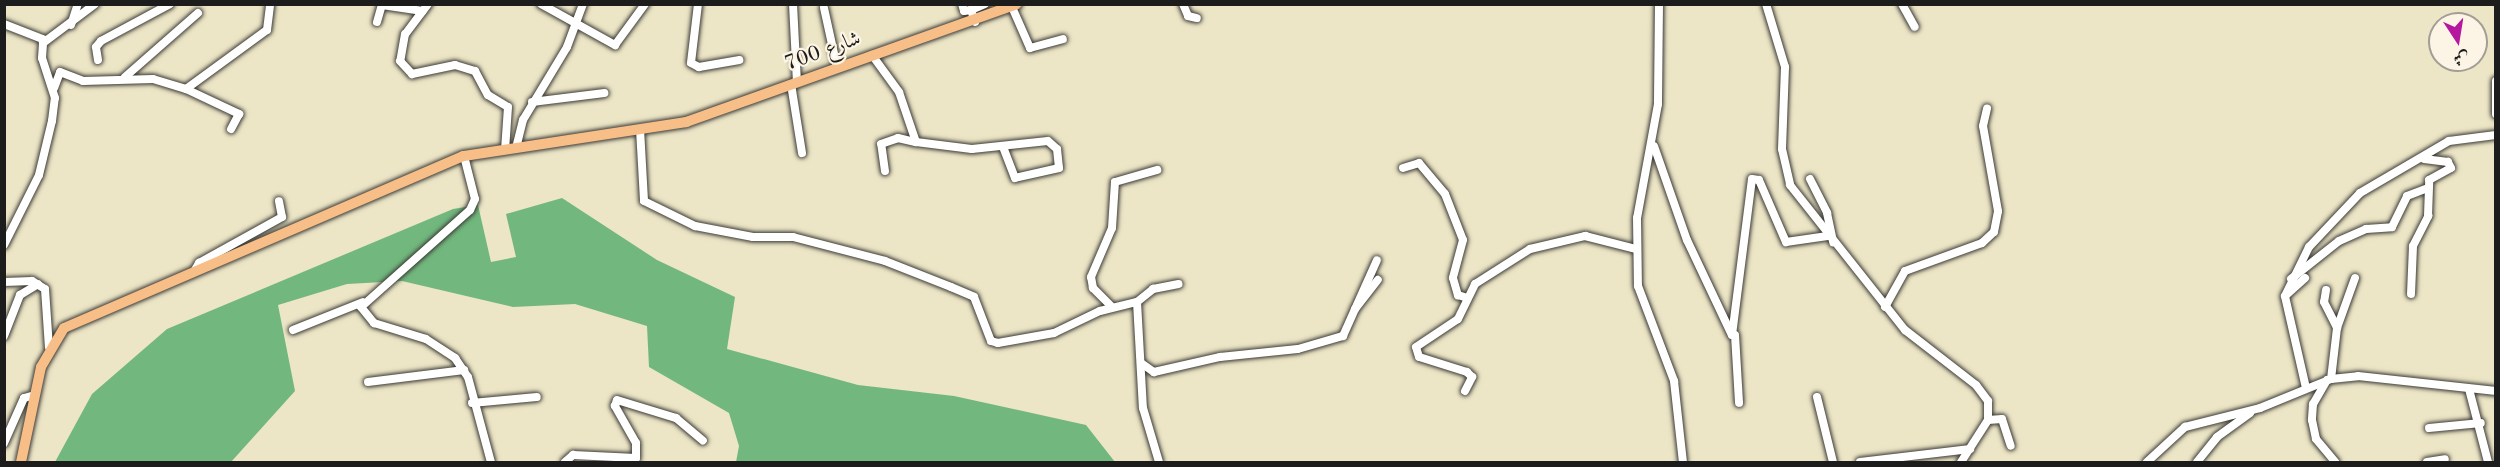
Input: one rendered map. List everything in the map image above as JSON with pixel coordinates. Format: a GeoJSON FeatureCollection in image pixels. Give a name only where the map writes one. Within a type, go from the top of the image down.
{"type":"FeatureCollection","features":[{"type":"Feature","properties":{"kind":"main road","name":"شارع 700"},"geometry":{"type":"LineString","coordinates":[[64,328],[464,156],[517,144],[686,122],[837,67],[975,22],[1014,6]]}},
{"type":"Feature","properties":{"kind":"main road"},"geometry":{"type":"LineString","coordinates":[[21,462],[35,395],[49,347],[64,328]]}},
{"type":"Feature","properties":{"kind":"street"},"geometry":{"type":"LineString","coordinates":[[71,25],[78,4]]}},
{"type":"Feature","properties":{"kind":"street"},"geometry":{"type":"LineString","coordinates":[[45,40],[71,25],[95,4]]}},
{"type":"Feature","properties":{"kind":"street"},"geometry":{"type":"LineString","coordinates":[[98,60],[96,47],[101,41],[170,4]]}},
{"type":"Feature","properties":{"kind":"street"},"geometry":{"type":"LineString","coordinates":[[186,89],[267,30],[270,4]]}},
{"type":"Feature","properties":{"kind":"street"},"geometry":{"type":"LineString","coordinates":[[541,4],[618,45],[645,4]]}},
{"type":"Feature","properties":{"kind":"street"},"geometry":{"type":"LineString","coordinates":[[517,144],[532,102],[567,47],[573,22],[583,4]]}},
{"type":"Feature","properties":{"kind":"street"},"geometry":{"type":"LineString","coordinates":[[698,4],[691,63],[699,67],[739,60]]}},
{"type":"Feature","properties":{"kind":"street"},"geometry":{"type":"LineString","coordinates":[[793,4],[794,83],[802,153]]}},
{"type":"Feature","properties":{"kind":"street"},"geometry":{"type":"LineString","coordinates":[[962,4],[964,11],[985,4]]}},
{"type":"Feature","properties":{"kind":"street"},"geometry":{"type":"LineString","coordinates":[[1183,4],[1188,16],[1197,18]]}},
{"type":"Feature","properties":{"kind":"street"},"geometry":{"type":"LineString","coordinates":[[1659,4],[1654,146],[1637,218],[1636,249],[1642,304],[1674,381],[1683,462]]}},
{"type":"Feature","properties":{"kind":"street"},"geometry":{"type":"LineString","coordinates":[[1766,4],[1785,67],[1786,174],[1831,239],[1885,307],[1922,347],[1980,388],[1988,401],[1988,420],[1961,462]]}},
{"type":"Feature","properties":{"kind":"street"},"geometry":{"type":"LineString","coordinates":[[1902,4],[1915,27]]}},
{"type":"Feature","properties":{"kind":"street"},"geometry":{"type":"LineString","coordinates":[[376,22],[382,5],[425,8]]}},
{"type":"Feature","properties":{"kind":"street"},"geometry":{"type":"LineString","coordinates":[[1014,6],[1030,48],[1063,39]]}},
{"type":"Feature","properties":{"kind":"street"},"geometry":{"type":"LineString","coordinates":[[425,8],[399,46],[404,68],[412,74],[455,65],[475,71],[488,95],[508,107],[505,146]]}},
{"type":"Feature","properties":{"kind":"street"},"geometry":{"type":"LineString","coordinates":[[824,8],[837,67]]}},
{"type":"Feature","properties":{"kind":"street"},"geometry":{"type":"LineString","coordinates":[[971,10],[975,22]]}},
{"type":"Feature","properties":{"kind":"street"},"geometry":{"type":"LineString","coordinates":[[125,77],[198,13]]}},
{"type":"Feature","properties":{"kind":"street"},"geometry":{"type":"LineString","coordinates":[[4,24],[45,40]]}},
{"type":"Feature","properties":{"kind":"street"},"geometry":{"type":"LineString","coordinates":[[45,40],[42,58],[54,88]]}},
{"type":"Feature","properties":{"kind":"street"},"geometry":{"type":"LineString","coordinates":[[872,55],[899,92],[916,142]]}},
{"type":"Feature","properties":{"kind":"street"},"geometry":{"type":"LineString","coordinates":[[4,245],[39,174],[54,88],[60,72],[83,81],[125,77],[186,89],[239,114],[231,129]]}},
{"type":"Feature","properties":{"kind":"street"},"geometry":{"type":"LineString","coordinates":[[2495,112],[2496,81]]}},
{"type":"Feature","properties":{"kind":"street"},"geometry":{"type":"LineString","coordinates":[[532,102],[604,93]]}},
{"type":"Feature","properties":{"kind":"street"},"geometry":{"type":"LineString","coordinates":[[1885,307],[1900,275],[1982,243],[1994,232],[1998,211],[1983,126],[1987,108]]}},
{"type":"Feature","properties":{"kind":"street"},"geometry":{"type":"LineString","coordinates":[[640,129],[644,201],[695,226],[753,237],[793,237],[951,287],[974,297],[991,341],[1054,333],[1112,307],[1137,302],[1154,289],[1179,285]]}},
{"type":"Feature","properties":{"kind":"street"},"geometry":{"type":"LineString","coordinates":[[2306,388],[2284,296],[2288,280],[2342,206],[2456,139],[2486,141],[2496,135]]}},
{"type":"Feature","properties":{"kind":"street"},"geometry":{"type":"LineString","coordinates":[[885,171],[882,144],[898,138],[916,142],[1003,147],[1052,142],[1059,168],[1015,178],[1003,147]]}},
{"type":"Feature","properties":{"kind":"street"},"geometry":{"type":"LineString","coordinates":[[1654,146],[1699,268],[1728,331],[1735,334]]}},
{"type":"Feature","properties":{"kind":"street"},"geometry":{"type":"LineString","coordinates":[[292,330],[363,302],[470,210],[475,199],[464,156]]}},
{"type":"Feature","properties":{"kind":"street"},"geometry":{"type":"LineString","coordinates":[[2410,294],[2413,246],[2428,216],[2428,188],[2431,176],[2450,164],[2424,159]]}},
{"type":"Feature","properties":{"kind":"street"},"geometry":{"type":"LineString","coordinates":[[1402,168],[1419,163],[1445,195],[1463,240],[1455,288],[1467,298]]}},
{"type":"Feature","properties":{"kind":"street"},"geometry":{"type":"LineString","coordinates":[[1112,307],[1093,288],[1091,277],[1112,228],[1115,182],[1157,170]]}},
{"type":"Feature","properties":{"kind":"street"},"geometry":{"type":"LineString","coordinates":[[1739,403],[1735,334],[1739,250],[1752,179],[1759,182],[1786,242],[1831,239]]}},
{"type":"Feature","properties":{"kind":"street"},"geometry":{"type":"LineString","coordinates":[[1810,179],[1827,213],[1831,239]]}},
{"type":"Feature","properties":{"kind":"street"},"geometry":{"type":"LineString","coordinates":[[2288,280],[2339,241],[2366,229],[2392,227],[2407,196],[2428,188]]}},
{"type":"Feature","properties":{"kind":"street"},"geometry":{"type":"LineString","coordinates":[[193,273],[199,263],[282,217],[279,201]]}},
{"type":"Feature","properties":{"kind":"street"},"geometry":{"type":"LineString","coordinates":[[1465,391],[1472,378],[1467,372],[1416,353],[1421,342],[1458,319],[1475,284],[1530,249],[1585,236],[1636,249]]}},
{"type":"Feature","properties":{"kind":"street"},"geometry":{"type":"LineString","coordinates":[[1141,363],[1150,372],[1220,357],[1298,349],[1343,336],[1377,260]]}},
{"type":"Feature","properties":{"kind":"street"},"geometry":{"type":"LineString","coordinates":[[2284,296],[2305,278]]}},
{"type":"Feature","properties":{"kind":"street"},"geometry":{"type":"LineString","coordinates":[[2335,462],[2316,439],[2312,420],[2313,404],[2329,379],[2337,328],[2355,278]]}},
{"type":"Feature","properties":{"kind":"street"},"geometry":{"type":"LineString","coordinates":[[1355,310],[1378,280]]}},
{"type":"Feature","properties":{"kind":"street"},"geometry":{"type":"LineString","coordinates":[[4,282],[38,284],[48,296],[49,347]]}},
{"type":"Feature","properties":{"kind":"street"},"geometry":{"type":"LineString","coordinates":[[4,336],[20,295],[38,284]]}},
{"type":"Feature","properties":{"kind":"street"},"geometry":{"type":"LineString","coordinates":[[2326,290],[2324,302],[2337,328]]}},
{"type":"Feature","properties":{"kind":"street"},"geometry":{"type":"LineString","coordinates":[[363,302],[364,312],[374,323],[426,339],[464,370],[491,462]]}},
{"type":"Feature","properties":{"kind":"street"},"geometry":{"type":"LineString","coordinates":[[1137,302],[1143,408],[1159,462]]}},
{"type":"Feature","properties":{"kind":"street"},"geometry":{"type":"LineString","coordinates":[[49,327],[64,328]]}},
{"type":"Feature","properties":{"kind":"street"},"geometry":{"type":"LineString","coordinates":[[368,382],[464,370]]}},
{"type":"Feature","properties":{"kind":"street"},"geometry":{"type":"LineString","coordinates":[[2147,462],[2185,427],[2255,409],[2329,379],[2358,376],[2496,391]]}},
{"type":"Feature","properties":{"kind":"street"},"geometry":{"type":"LineString","coordinates":[[2469,389],[2481,423],[2488,462]]}},
{"type":"Feature","properties":{"kind":"street"},"geometry":{"type":"LineString","coordinates":[[4,443],[24,398],[35,395]]}},
{"type":"Feature","properties":{"kind":"street"},"geometry":{"type":"LineString","coordinates":[[472,403],[537,397]]}},
{"type":"Feature","properties":{"kind":"street"},"geometry":{"type":"LineString","coordinates":[[1817,397],[1833,462]]}},
{"type":"Feature","properties":{"kind":"street"},"geometry":{"type":"LineString","coordinates":[[565,462],[573,455],[636,458],[636,443],[615,406],[617,400],[676,418],[703,441]]}},
{"type":"Feature","properties":{"kind":"street"},"geometry":{"type":"LineString","coordinates":[[2197,462],[2217,437],[2255,409]]}},
{"type":"Feature","properties":{"kind":"street"},"geometry":{"type":"LineString","coordinates":[[1988,420],[2002,419],[2011,446]]}},
{"type":"Feature","properties":{"kind":"street"},"geometry":{"type":"LineString","coordinates":[[2429,428],[2481,423]]}},
{"type":"Feature","properties":{"kind":"street"},"geometry":{"type":"LineString","coordinates":[[1860,462],[1971,449]]}},
{"type":"Feature","properties":{"kind":"street"},"geometry":{"type":"LineString","coordinates":[[2427,462],[2445,459]]}},
{"type":"Feature","properties":{"kind":"green space"},"geometry":{"type":"Polygon","coordinates":[[[562,198],[657,260],[735,297],[727,349],[858,385],[954,396],[1086,425],[1115,462],[736,462],[739,446],[729,413],[649,367],[647,326],[575,304],[513,307],[402,281],[347,284],[278,305],[295,391],[231,462],[55,462],[92,394],[167,329],[453,209],[478,205],[491,262],[516,257],[506,214],[562,198]]]}}]}
